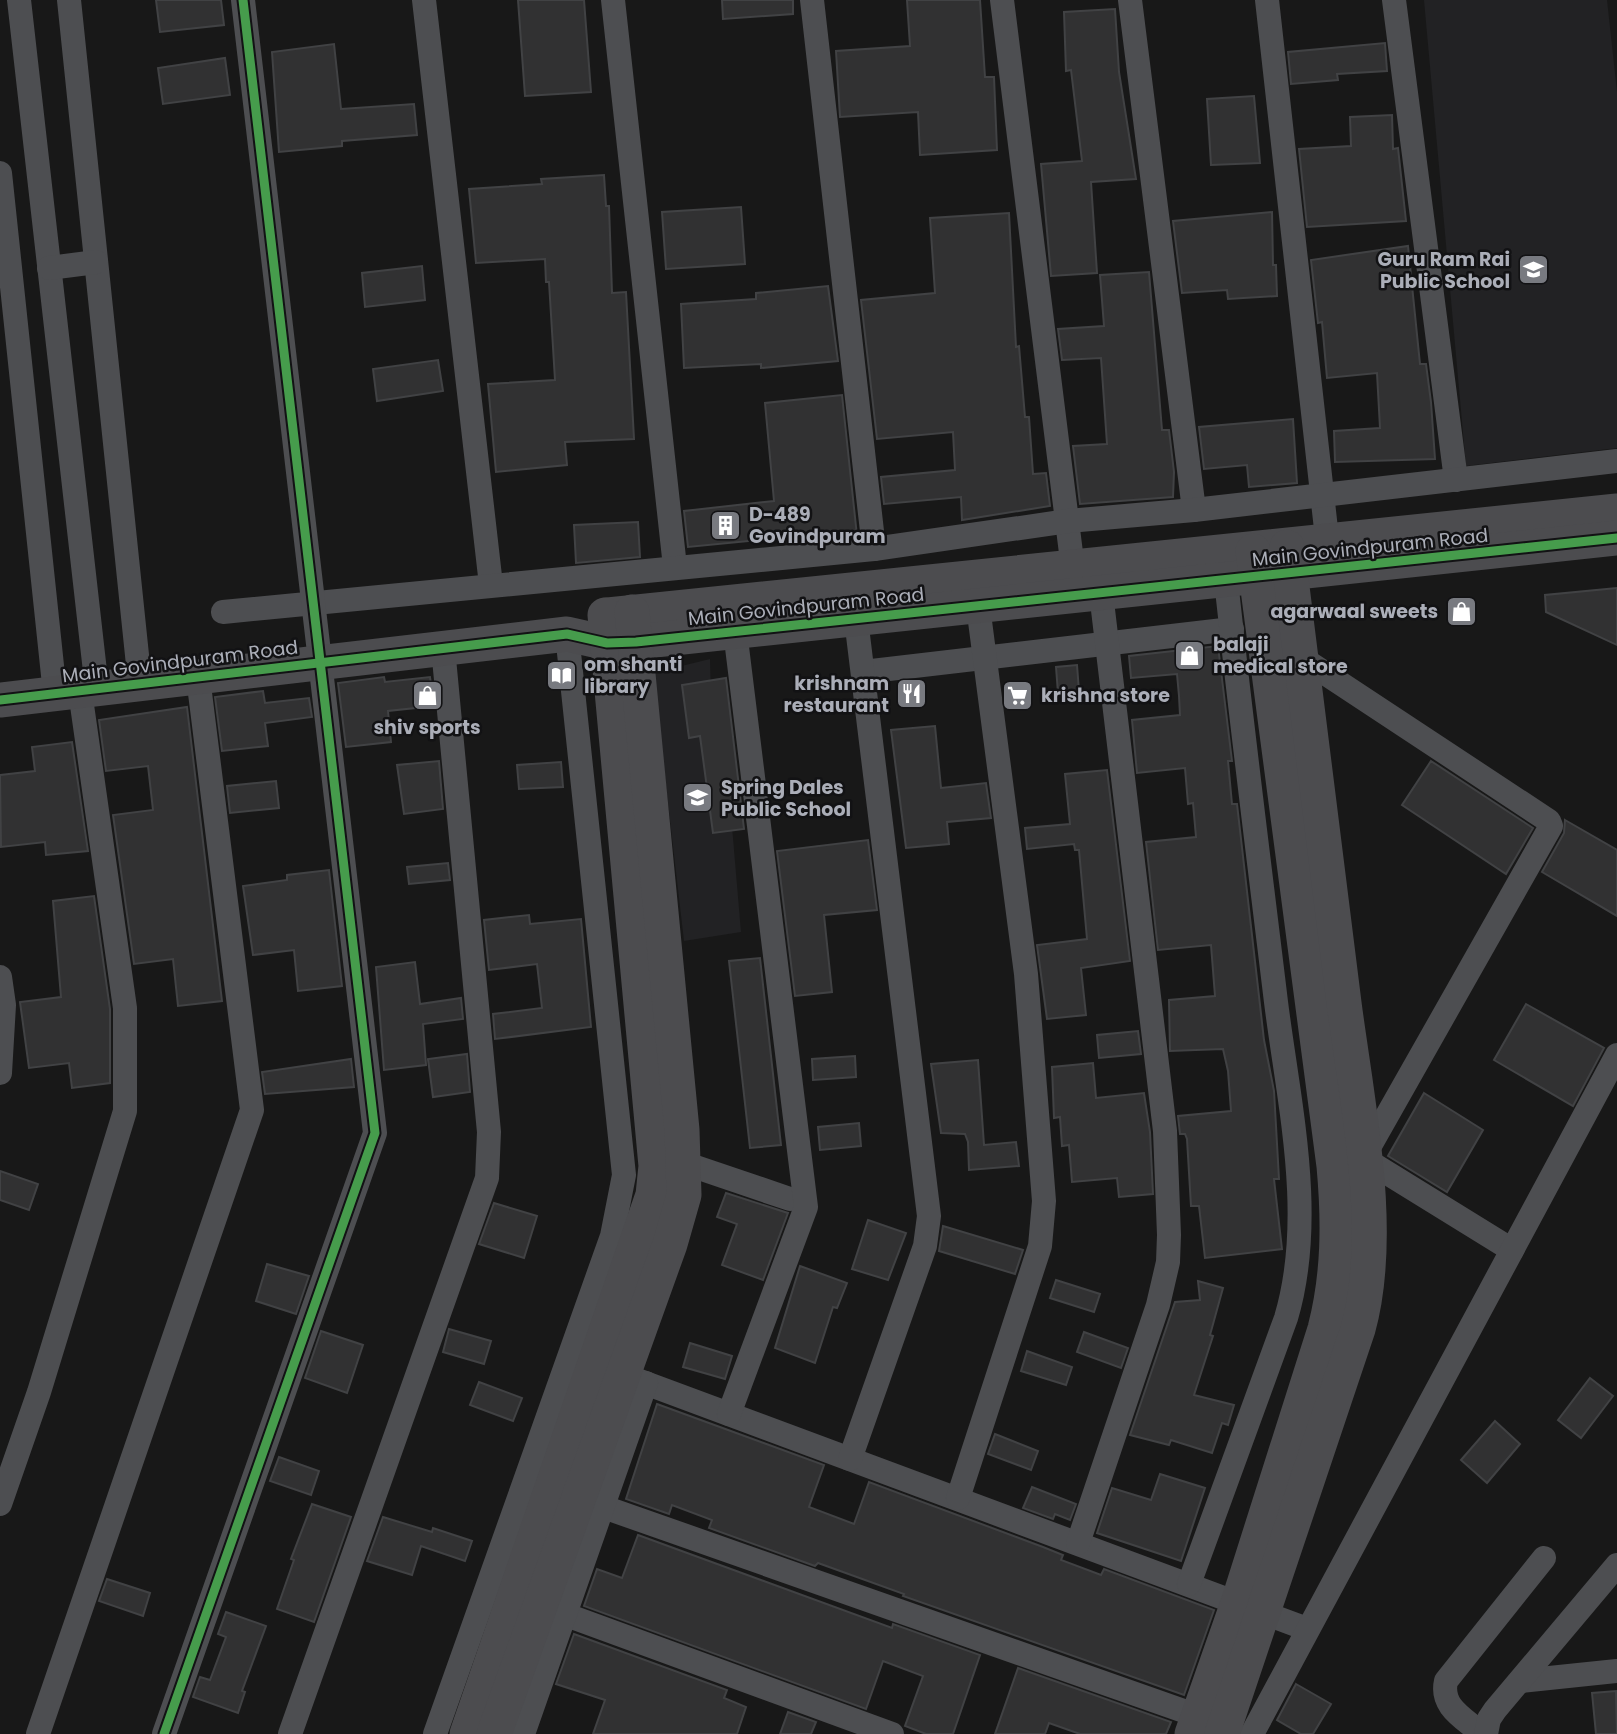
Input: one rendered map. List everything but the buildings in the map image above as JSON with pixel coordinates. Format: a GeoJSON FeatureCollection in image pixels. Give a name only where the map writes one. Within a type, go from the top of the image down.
{"type":"FeatureCollection","features":[{"type":"Feature","properties":{"kind":"street"},"geometry":{"type":"LineString","coordinates":[[19,0],[69,448],[77,691]]}},
{"type":"Feature","properties":{"kind":"street"},"geometry":{"type":"LineString","coordinates":[[69,0],[140,684]]}},
{"type":"Feature","properties":{"kind":"street"},"geometry":{"type":"LineString","coordinates":[[164,1734],[375,1133],[243,0]]}},
{"type":"Feature","properties":{"kind":"street"},"geometry":{"type":"LineString","coordinates":[[424,0],[491,585]]}},
{"type":"Feature","properties":{"kind":"street"},"geometry":{"type":"LineString","coordinates":[[613,0],[675,567]]}},
{"type":"Feature","properties":{"kind":"street"},"geometry":{"type":"LineString","coordinates":[[812,0],[874,548]]}},
{"type":"Feature","properties":{"kind":"street"},"geometry":{"type":"LineString","coordinates":[[1002,0],[1073,569]]}},
{"type":"Feature","properties":{"kind":"street"},"geometry":{"type":"LineString","coordinates":[[1130,0],[1194,510]]}},
{"type":"Feature","properties":{"kind":"street"},"geometry":{"type":"LineString","coordinates":[[1267,0],[1329,556]]}},
{"type":"Feature","properties":{"kind":"street"},"geometry":{"type":"LineString","coordinates":[[1394,0],[1456,480]]}},
{"type":"Feature","properties":{"kind":"street"},"geometry":{"type":"LineString","coordinates":[[0,173],[30,454],[77,691],[125,1008],[125,1111],[39,1392],[0,1504]]}},
{"type":"Feature","properties":{"kind":"street"},"geometry":{"type":"LineString","coordinates":[[49,268],[96,262]]}},
{"type":"Feature","properties":{"kind":"street"},"geometry":{"type":"LineString","coordinates":[[30,454],[69,448]]}},
{"type":"Feature","properties":{"kind":"street"},"geometry":{"type":"LineString","coordinates":[[223,612],[874,548],[1068,521],[1194,510],[1617,461]]}},
{"type":"Feature","properties":{"kind":"street","name":"Main Govindpuram Road"},"geometry":{"type":"LineString","coordinates":[[1329,556],[1617,511]]}},
{"type":"Feature","properties":{"kind":"street","name":"Main Govindpuram Road"},"geometry":{"type":"LineString","coordinates":[[620,628],[735,631],[1101,593],[1289,560],[1617,538]]}},
{"type":"Feature","properties":{"kind":"street"},"geometry":{"type":"LineString","coordinates":[[590,1502],[1204,1728],[1252,1608],[1365,1304],[1371,1257],[1363,1158],[1289,560]]}},
{"type":"Feature","properties":{"kind":"street","name":"Main Govindpuram Road"},"geometry":{"type":"LineString","coordinates":[[0,700],[620,628],[1073,569],[1245,569]]}},
{"type":"Feature","properties":{"kind":"street"},"geometry":{"type":"LineString","coordinates":[[1189,1584],[1286,1318],[1296,1281],[1299,1256],[1293,1136],[1232,629],[1245,569]]}},
{"type":"Feature","properties":{"kind":"street"},"geometry":{"type":"LineString","coordinates":[[1245,569],[1334,1166],[1337,1243],[1335,1284],[1325,1329],[1252,1608]]}},
{"type":"Feature","properties":{"kind":"street"},"geometry":{"type":"LineString","coordinates":[[1078,1543],[1158,1305],[1168,1262],[1169,1235],[1165,1131],[1101,593]]}},
{"type":"Feature","properties":{"kind":"street"},"geometry":{"type":"LineString","coordinates":[[958,1499],[1040,1246],[1044,1201],[1026,974],[978,606]]}},
{"type":"Feature","properties":{"kind":"street"},"geometry":{"type":"LineString","coordinates":[[849,1458],[925,1246],[929,1216],[856,619]]}},
{"type":"Feature","properties":{"kind":"street"},"geometry":{"type":"LineString","coordinates":[[516,1730],[552,1610],[634,1379],[684,1195],[684,1163],[620,628]]}},
{"type":"Feature","properties":{"kind":"street"},"geometry":{"type":"LineString","coordinates":[[467,1734],[653,1195],[656,1166],[620,628]]}},
{"type":"Feature","properties":{"kind":"street"},"geometry":{"type":"LineString","coordinates":[[863,672],[1232,629]]}},
{"type":"Feature","properties":{"kind":"street"},"geometry":{"type":"LineString","coordinates":[[729,1414],[806,1208],[735,631]]}},
{"type":"Feature","properties":{"kind":"street"},"geometry":{"type":"LineString","coordinates":[[435,1734],[612,1236],[624,1175],[567,634]]}},
{"type":"Feature","properties":{"kind":"street"},"geometry":{"type":"LineString","coordinates":[[290,1734],[488,1170],[489,1132],[443,648]]}},
{"type":"Feature","properties":{"kind":"street"},"geometry":{"type":"LineString","coordinates":[[1302,658],[1549,821],[1551,826],[1363,1158]]}},
{"type":"Feature","properties":{"kind":"street"},"geometry":{"type":"LineString","coordinates":[[38,1734],[252,1110],[198,677]]}},
{"type":"Feature","properties":{"kind":"street"},"geometry":{"type":"LineString","coordinates":[[0,977],[4,1004],[0,1073]]}},
{"type":"Feature","properties":{"kind":"street"},"geometry":{"type":"LineString","coordinates":[[1252,1734],[1617,1055]]}},
{"type":"Feature","properties":{"kind":"street"},"geometry":{"type":"LineString","coordinates":[[1363,1158],[1512,1250]]}},
{"type":"Feature","properties":{"kind":"street"},"geometry":{"type":"LineString","coordinates":[[684,1163],[789,1199]]}},
{"type":"Feature","properties":{"kind":"street"},"geometry":{"type":"LineString","coordinates":[[634,1379],[1307,1629]]}},
{"type":"Feature","properties":{"kind":"street"},"geometry":{"type":"LineString","coordinates":[[1544,1558],[1446,1681],[1443,1693],[1448,1705],[1484,1734],[1489,1719],[1617,1564]]}},
{"type":"Feature","properties":{"kind":"street"},"geometry":{"type":"LineString","coordinates":[[552,1610],[892,1734]]}},
{"type":"Feature","properties":{"kind":"street"},"geometry":{"type":"LineString","coordinates":[[1521,1681],[1617,1671]]}},
{"type":"Feature","properties":{"kind":"shaded area","name":"Guru Ram Rai Public School"},"geometry":{"type":"Polygon","coordinates":[[[1424,0],[1607,0],[1617,92],[1617,448],[1466,466],[1424,0]]]}},
{"type":"Feature","properties":{"kind":"shaded area","name":"Spring Dales Public School"},"geometry":{"type":"Polygon","coordinates":[[[710,659],[711,698],[726,756],[741,932],[684,941],[653,673],[710,659]]]}},
{"type":"Feature","properties":{"kind":"cycle path"},"geometry":{"type":"LineString","coordinates":[[164,1734],[375,1133],[243,0]]}},
{"type":"Feature","properties":{"kind":"cycle path"},"geometry":{"type":"LineString","coordinates":[[0,700],[567,634],[607,643],[636,642],[1617,538]]}},
{"type":"Feature","properties":{"kind":"place","name":"Guru Ram Rai Public School"},"geometry":{"type":"Point","coordinates":[1533,270]}},
{"type":"Feature","properties":{"kind":"place","name":"D-489 Govindpuram"},"geometry":{"type":"Point","coordinates":[726,525]}},
{"type":"Feature","properties":{"kind":"place","name":"agarwaal sweets"},"geometry":{"type":"Point","coordinates":[1461,611]}},
{"type":"Feature","properties":{"kind":"place","name":"balaji medical store"},"geometry":{"type":"Point","coordinates":[1190,655]}},
{"type":"Feature","properties":{"kind":"place","name":"om shanti library"},"geometry":{"type":"Point","coordinates":[561,675]}},
{"type":"Feature","properties":{"kind":"place","name":"krishnam restaurant"},"geometry":{"type":"Point","coordinates":[912,694]}},
{"type":"Feature","properties":{"kind":"place","name":"krishna store"},"geometry":{"type":"Point","coordinates":[1018,695]}},
{"type":"Feature","properties":{"kind":"place","name":"shiv sports"},"geometry":{"type":"Point","coordinates":[427,696]}},
{"type":"Feature","properties":{"kind":"place","name":"Spring Dales Public School"},"geometry":{"type":"Point","coordinates":[698,798]}}]}
